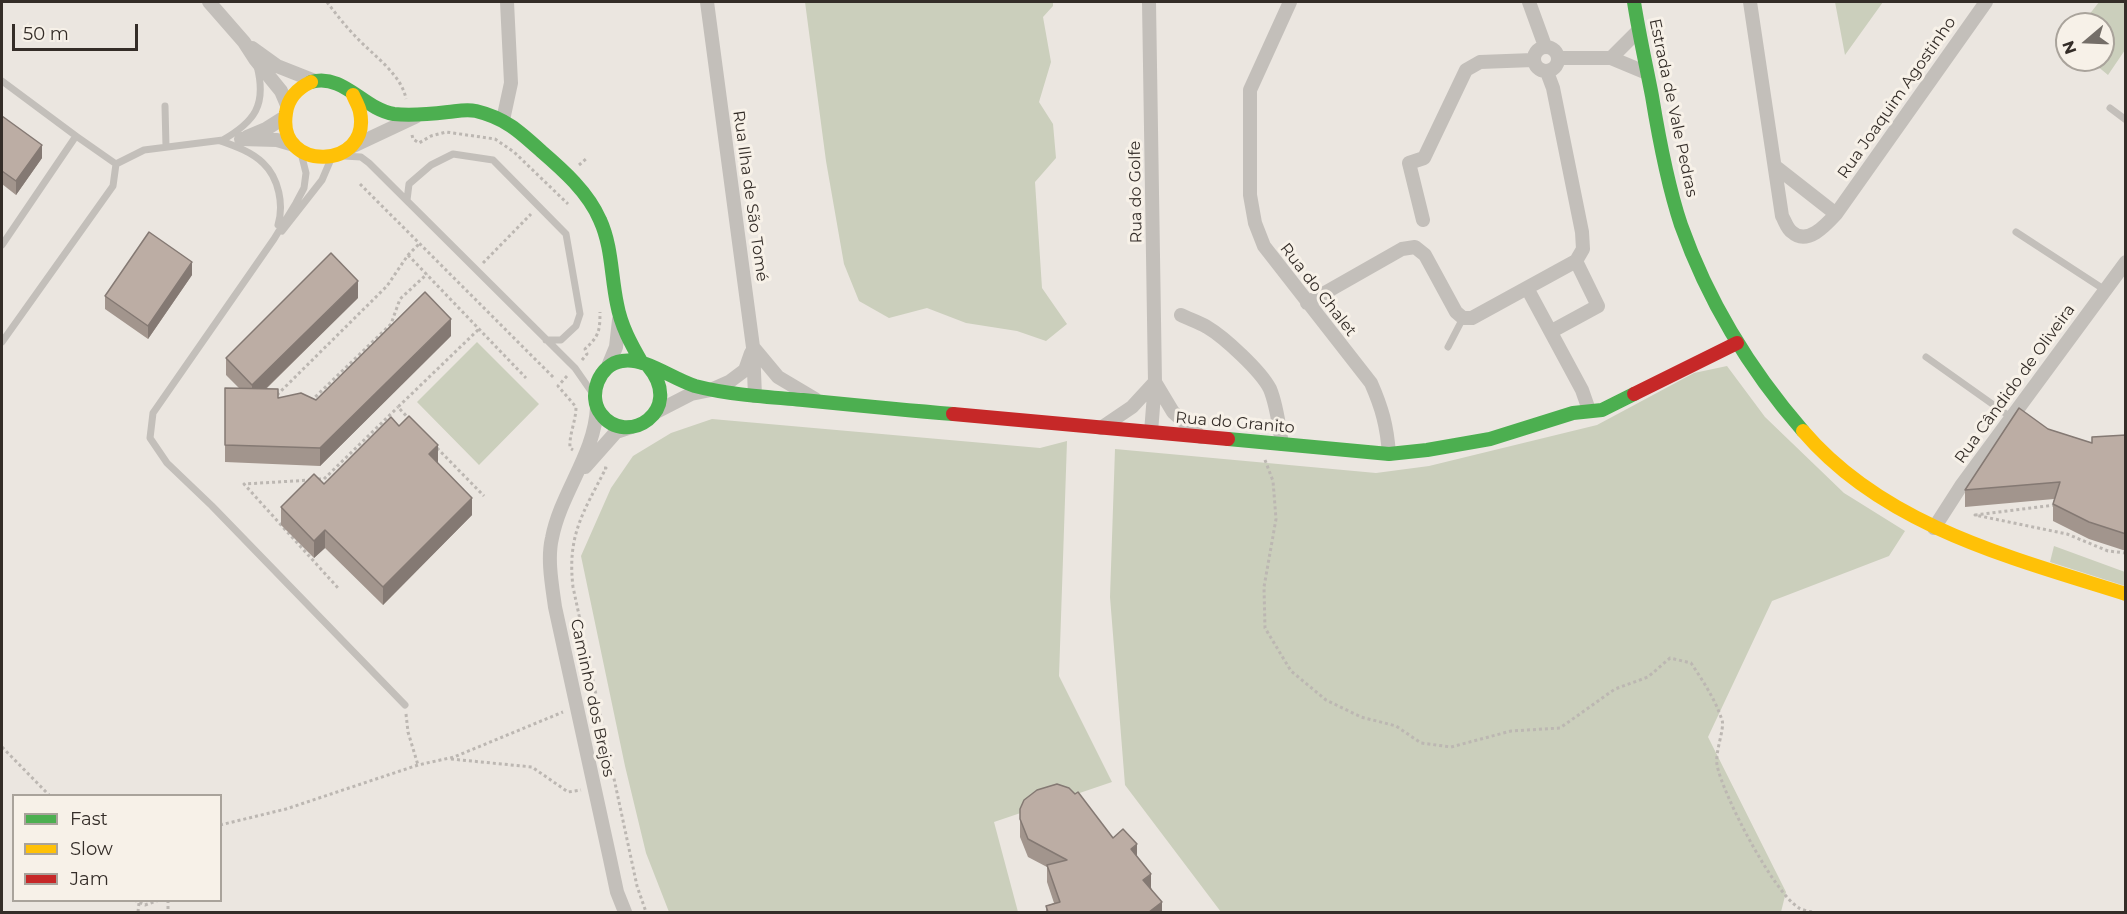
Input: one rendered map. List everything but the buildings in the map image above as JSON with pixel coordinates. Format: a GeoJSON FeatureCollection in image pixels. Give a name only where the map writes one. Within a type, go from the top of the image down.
{"type":"FeatureCollection","features":[{"type":"Feature","properties":{"kind":"street"},"geometry":{"type":"LineString","coordinates":[[210,2],[281,91],[286,111],[285,127],[295,146]]}},
{"type":"Feature","properties":{"kind":"street"},"geometry":{"type":"LineString","coordinates":[[503,120],[511,83],[507,2]]}},
{"type":"Feature","properties":{"kind":"street","name":"Rua Ilha de São Tomé"},"geometry":{"type":"LineString","coordinates":[[707,2],[753,347],[755,396]]}},
{"type":"Feature","properties":{"kind":"street","name":"Rua do Golfe"},"geometry":{"type":"LineString","coordinates":[[1149,2],[1155,382],[1151,432]]}},
{"type":"Feature","properties":{"kind":"street","name":"Rua do Chalet"},"geometry":{"type":"LineString","coordinates":[[1290,2],[1250,90],[1250,195],[1255,223],[1264,246],[1371,383],[1387,427],[1389,454]]}},
{"type":"Feature","properties":{"kind":"street"},"geometry":{"type":"LineString","coordinates":[[1529,2],[1545,46]]}},
{"type":"Feature","properties":{"kind":"street","name":"Estrada de Vale Pedras"},"geometry":{"type":"LineString","coordinates":[[1634,2],[1668,181],[1696,262],[1737,343],[1773,396],[1820,452],[1879,498],[1934,528],[2126,594]]}},
{"type":"Feature","properties":{"kind":"street","name":"Rua Joaquim Agostinho"},"geometry":{"type":"LineString","coordinates":[[1750,2],[1782,216],[1790,232],[1799,237],[1811,235],[1836,214],[1986,2]]}},
{"type":"Feature","properties":{"kind":"street"},"geometry":{"type":"LineString","coordinates":[[1611,58],[1638,31]]}},
{"type":"Feature","properties":{"kind":"street"},"geometry":{"type":"LineString","coordinates":[[244,42],[277,66],[315,81]]}},
{"type":"Feature","properties":{"kind":"street"},"geometry":{"type":"LineString","coordinates":[[1545,46],[1555,49],[1559,58],[1556,68],[1547,72],[1538,69],[1533,60],[1536,50],[1545,46]]}},
{"type":"Feature","properties":{"kind":"street"},"geometry":{"type":"LineString","coordinates":[[1559,58],[1611,58],[1647,73]]}},
{"type":"Feature","properties":{"kind":"street"},"geometry":{"type":"LineString","coordinates":[[1423,220],[1408,163],[1424,158],[1466,70],[1480,62],[1533,60]]}},
{"type":"Feature","properties":{"kind":"street"},"geometry":{"type":"LineString","coordinates":[[1547,72],[1553,88],[1582,232],[1580,255],[1598,306],[1552,331]]}},
{"type":"Feature","properties":{"kind":"street"},"geometry":{"type":"LineString","coordinates":[[241,139],[266,129],[286,111],[298,90],[315,81],[326,80],[336,82],[353,95],[385,112],[413,116],[470,110],[503,120],[514,126],[587,197],[599,217],[606,237],[620,318],[629,342],[658,378],[661,390],[656,412],[645,422],[635,426],[616,425],[603,416],[595,401],[598,378],[609,364],[616,347],[620,318]]}},
{"type":"Feature","properties":{"kind":"street"},"geometry":{"type":"LineString","coordinates":[[340,153],[357,139],[361,128],[362,116],[353,95]]}},
{"type":"Feature","properties":{"kind":"street"},"geometry":{"type":"LineString","coordinates":[[241,139],[277,140],[319,158],[340,153],[413,116]]}},
{"type":"Feature","properties":{"kind":"street"},"geometry":{"type":"LineString","coordinates":[[1776,167],[1836,214]]}},
{"type":"Feature","properties":{"kind":"street"},"geometry":{"type":"LineString","coordinates":[[1307,303],[1402,249],[1415,247],[1425,255],[1456,312],[1463,318],[1472,318],[1580,255]]}},
{"type":"Feature","properties":{"kind":"street","name":"Rua Cândido de Oliveira"},"geometry":{"type":"LineString","coordinates":[[1934,528],[1961,486],[2126,262]]}},
{"type":"Feature","properties":{"kind":"street"},"geometry":{"type":"LineString","coordinates":[[1527,288],[1582,390],[1589,410]]}},
{"type":"Feature","properties":{"kind":"street"},"geometry":{"type":"LineString","coordinates":[[1181,315],[1218,335],[1259,373],[1269,387],[1275,403],[1282,444]]}},
{"type":"Feature","properties":{"kind":"street","name":"Rua do Granito"},"geometry":{"type":"LineString","coordinates":[[645,364],[681,382],[711,390],[755,396],[1389,454],[1451,448],[1491,439],[1562,415],[1602,410],[1737,343]]}},
{"type":"Feature","properties":{"kind":"street"},"geometry":{"type":"LineString","coordinates":[[711,390],[729,382],[745,370],[753,347]]}},
{"type":"Feature","properties":{"kind":"street"},"geometry":{"type":"LineString","coordinates":[[753,347],[778,377],[819,401]]}},
{"type":"Feature","properties":{"kind":"street"},"geometry":{"type":"LineString","coordinates":[[609,364],[618,360],[630,359],[645,364]]}},
{"type":"Feature","properties":{"kind":"street"},"geometry":{"type":"LineString","coordinates":[[1101,428],[1132,407],[1155,382],[1173,412],[1201,436]]}},
{"type":"Feature","properties":{"kind":"street","name":"Rua do Granito"},"geometry":{"type":"LineString","coordinates":[[656,412],[691,394],[711,390]]}},
{"type":"Feature","properties":{"kind":"street","name":"Caminho dos Brejos"},"geometry":{"type":"LineString","coordinates":[[595,401],[596,421],[589,444],[568,490],[551,538],[551,569],[555,607],[576,706],[617,892],[625,912]]}},
{"type":"Feature","properties":{"kind":"street"},"geometry":{"type":"LineString","coordinates":[[2015,414],[2032,420]]}},
{"type":"Feature","properties":{"kind":"street","name":"Caminho dos Brejos"},"geometry":{"type":"LineString","coordinates":[[568,490],[603,444],[616,432],[635,426]]}},
{"type":"Feature","properties":{"kind":"lane"},"geometry":{"type":"LineString","coordinates":[[221,141],[239,131],[252,117],[261,99],[261,81],[255,59]]}},
{"type":"Feature","properties":{"kind":"lane"},"geometry":{"type":"LineString","coordinates":[[2,81],[116,164]]}},
{"type":"Feature","properties":{"kind":"lane"},"geometry":{"type":"LineString","coordinates":[[165,106],[166,147]]}},
{"type":"Feature","properties":{"kind":"lane"},"geometry":{"type":"LineString","coordinates":[[2109,108],[2126,120]]}},
{"type":"Feature","properties":{"kind":"lane"},"geometry":{"type":"LineString","coordinates":[[3,240],[76,136]]}},
{"type":"Feature","properties":{"kind":"lane"},"geometry":{"type":"LineString","coordinates":[[116,164],[144,150],[241,139]]}},
{"type":"Feature","properties":{"kind":"lane"},"geometry":{"type":"LineString","coordinates":[[221,141],[238,147],[264,163],[275,180],[280,197],[280,217],[274,239]]}},
{"type":"Feature","properties":{"kind":"lane"},"geometry":{"type":"LineString","coordinates":[[295,146],[304,160],[306,173],[304,188],[274,239],[153,413],[150,438],[167,463],[212,506],[405,705]]}},
{"type":"Feature","properties":{"kind":"lane"},"geometry":{"type":"LineString","coordinates":[[274,239],[294,218],[340,153],[361,158],[407,200],[575,368],[595,401]]}},
{"type":"Feature","properties":{"kind":"lane"},"geometry":{"type":"LineString","coordinates":[[407,200],[409,184],[431,165],[453,154],[493,160],[566,234],[580,314],[576,326],[561,340],[546,340]]}},
{"type":"Feature","properties":{"kind":"lane"},"geometry":{"type":"LineString","coordinates":[[2,342],[113,186],[116,164]]}},
{"type":"Feature","properties":{"kind":"lane"},"geometry":{"type":"LineString","coordinates":[[2016,232],[2105,290]]}},
{"type":"Feature","properties":{"kind":"lane"},"geometry":{"type":"LineString","coordinates":[[1448,347],[1463,318]]}},
{"type":"Feature","properties":{"kind":"lane"},"geometry":{"type":"LineString","coordinates":[[1926,357],[2015,414]]}},
{"type":"Feature","properties":{"kind":"path"},"geometry":{"type":"LineString","coordinates":[[327,2],[356,37],[388,68],[405,93],[413,116],[412,139],[419,143],[431,136],[446,132],[495,139],[514,152],[575,211]]}},
{"type":"Feature","properties":{"kind":"path"},"geometry":{"type":"LineString","coordinates":[[554,192],[566,176],[587,158]]}},
{"type":"Feature","properties":{"kind":"path"},"geometry":{"type":"LineString","coordinates":[[360,184],[554,378]]}},
{"type":"Feature","properties":{"kind":"path"},"geometry":{"type":"LineString","coordinates":[[460,285],[539,207]]}},
{"type":"Feature","properties":{"kind":"path"},"geometry":{"type":"LineString","coordinates":[[274,398],[387,286],[408,255],[419,244]]}},
{"type":"Feature","properties":{"kind":"path"},"geometry":{"type":"LineString","coordinates":[[408,255],[526,378]]}},
{"type":"Feature","properties":{"kind":"path"},"geometry":{"type":"LineString","coordinates":[[310,402],[391,324],[400,299],[427,274]]}},
{"type":"Feature","properties":{"kind":"path"},"geometry":{"type":"LineString","coordinates":[[570,448],[576,407],[558,386],[587,354],[585,349],[597,337],[600,312]]}},
{"type":"Feature","properties":{"kind":"path"},"geometry":{"type":"LineString","coordinates":[[338,588],[243,484],[324,479],[478,328]]}},
{"type":"Feature","properties":{"kind":"path"},"geometry":{"type":"LineString","coordinates":[[398,407],[413,424]]}},
{"type":"Feature","properties":{"kind":"path"},"geometry":{"type":"LineString","coordinates":[[1257,442],[1273,481],[1276,519],[1264,587],[1265,628],[1291,671],[1326,700],[1361,717],[1396,726],[1421,744],[1451,747],[1511,731],[1560,728],[1615,689],[1648,677],[1670,658],[1691,663],[1708,688],[1723,722],[1718,743],[1717,764],[1727,793],[1743,827],[1782,892],[1798,908],[1812,912]]}},
{"type":"Feature","properties":{"kind":"path"},"geometry":{"type":"LineString","coordinates":[[437,448],[484,496]]}},
{"type":"Feature","properties":{"kind":"path"},"geometry":{"type":"LineString","coordinates":[[606,468],[588,499],[575,533],[571,569],[637,886],[646,912]]}},
{"type":"Feature","properties":{"kind":"path"},"geometry":{"type":"LineString","coordinates":[[2057,504],[1975,515],[2067,534],[2108,551],[2126,553]]}},
{"type":"Feature","properties":{"kind":"path"},"geometry":{"type":"LineString","coordinates":[[405,705],[408,732],[418,765]]}},
{"type":"Feature","properties":{"kind":"path"},"geometry":{"type":"LineString","coordinates":[[222,825],[286,809],[418,765],[448,759],[576,706]]}},
{"type":"Feature","properties":{"kind":"path"},"geometry":{"type":"LineString","coordinates":[[2,747],[49,794]]}},
{"type":"Feature","properties":{"kind":"path"},"geometry":{"type":"LineString","coordinates":[[448,759],[532,767],[568,792],[594,788]]}},
{"type":"Feature","properties":{"kind":"path"},"geometry":{"type":"LineString","coordinates":[[138,912],[139,903],[145,905],[153,902]]}},
{"type":"Feature","properties":{"kind":"green space"},"geometry":{"type":"Polygon","coordinates":[[[805,2],[1053,2],[1053,6],[1043,17],[1051,62],[1039,102],[1053,124],[1056,158],[1035,182],[1042,288],[1067,324],[1046,341],[1017,331],[966,323],[927,308],[889,318],[859,301],[844,264],[826,161],[805,2]]]}},
{"type":"Feature","properties":{"kind":"green space"},"geometry":{"type":"Polygon","coordinates":[[[1835,2],[1883,2],[1845,55],[1835,2]]]}},
{"type":"Feature","properties":{"kind":"green space"},"geometry":{"type":"Polygon","coordinates":[[[2099,2],[2125,2],[2125,50],[2115,65],[2115,12],[2091,12],[2099,2]]]}},
{"type":"Feature","properties":{"kind":"green space"},"geometry":{"type":"Polygon","coordinates":[[[477,342],[539,404],[479,465],[417,402],[477,342]]]}},
{"type":"Feature","properties":{"kind":"green space"},"geometry":{"type":"Polygon","coordinates":[[[1727,366],[1765,417],[1844,493],[1905,531],[1889,556],[1772,601],[1708,737],[1786,892],[1781,912],[1221,912],[1125,785],[1110,597],[1115,449],[1376,473],[1429,466],[1597,425],[1694,373],[1727,366]]]}},
{"type":"Feature","properties":{"kind":"green space"},"geometry":{"type":"Polygon","coordinates":[[[712,419],[1040,448],[1067,441],[1059,676],[1112,782],[994,822],[1018,912],[669,912],[646,853],[625,766],[581,556],[611,488],[633,456],[671,433],[712,419]]]}},
{"type":"Feature","properties":{"kind":"green space"},"geometry":{"type":"Polygon","coordinates":[[[2054,546],[2125,572],[2125,586],[2050,562],[2054,546]]]}},
{"type":"Feature","properties":{"kind":"traffic: fast"},"geometry":{"type":"LineString","coordinates":[[1634,2],[1668,177],[1681,225],[1692,253],[1732,334],[1765,384],[1803,431]]}},
{"type":"Feature","properties":{"kind":"traffic: fast"},"geometry":{"type":"LineString","coordinates":[[311,82],[334,82],[373,106],[394,114],[476,111],[504,121],[526,137],[574,182],[595,210],[607,240],[621,320],[642,363]]}},
{"type":"Feature","properties":{"kind":"traffic: fast"},"geometry":{"type":"LineString","coordinates":[[648,366],[658,382],[660,397],[656,410],[648,420],[637,426],[624,427],[612,424],[597,407],[595,390],[607,368],[622,361],[640,362],[686,383],[722,392],[953,414]]}},
{"type":"Feature","properties":{"kind":"traffic: fast"},"geometry":{"type":"LineString","coordinates":[[1228,439],[1389,454],[1427,450],[1490,439],[1573,413],[1602,410],[1634,394]]}},
{"type":"Feature","properties":{"kind":"traffic: slow"},"geometry":{"type":"LineString","coordinates":[[311,82],[294,94],[286,113],[287,133],[295,146],[308,154],[324,157],[339,154],[352,145],[360,131],[360,112],[353,95]]}},
{"type":"Feature","properties":{"kind":"traffic: slow"},"geometry":{"type":"LineString","coordinates":[[1803,431],[1835,464],[1872,491],[1911,515],[1995,552],[2126,594]]}},
{"type":"Feature","properties":{"kind":"traffic: jam"},"geometry":{"type":"LineString","coordinates":[[1634,394],[1737,343]]}},
{"type":"Feature","properties":{"kind":"traffic: jam"},"geometry":{"type":"LineString","coordinates":[[953,414],[1228,439]]}}]}
